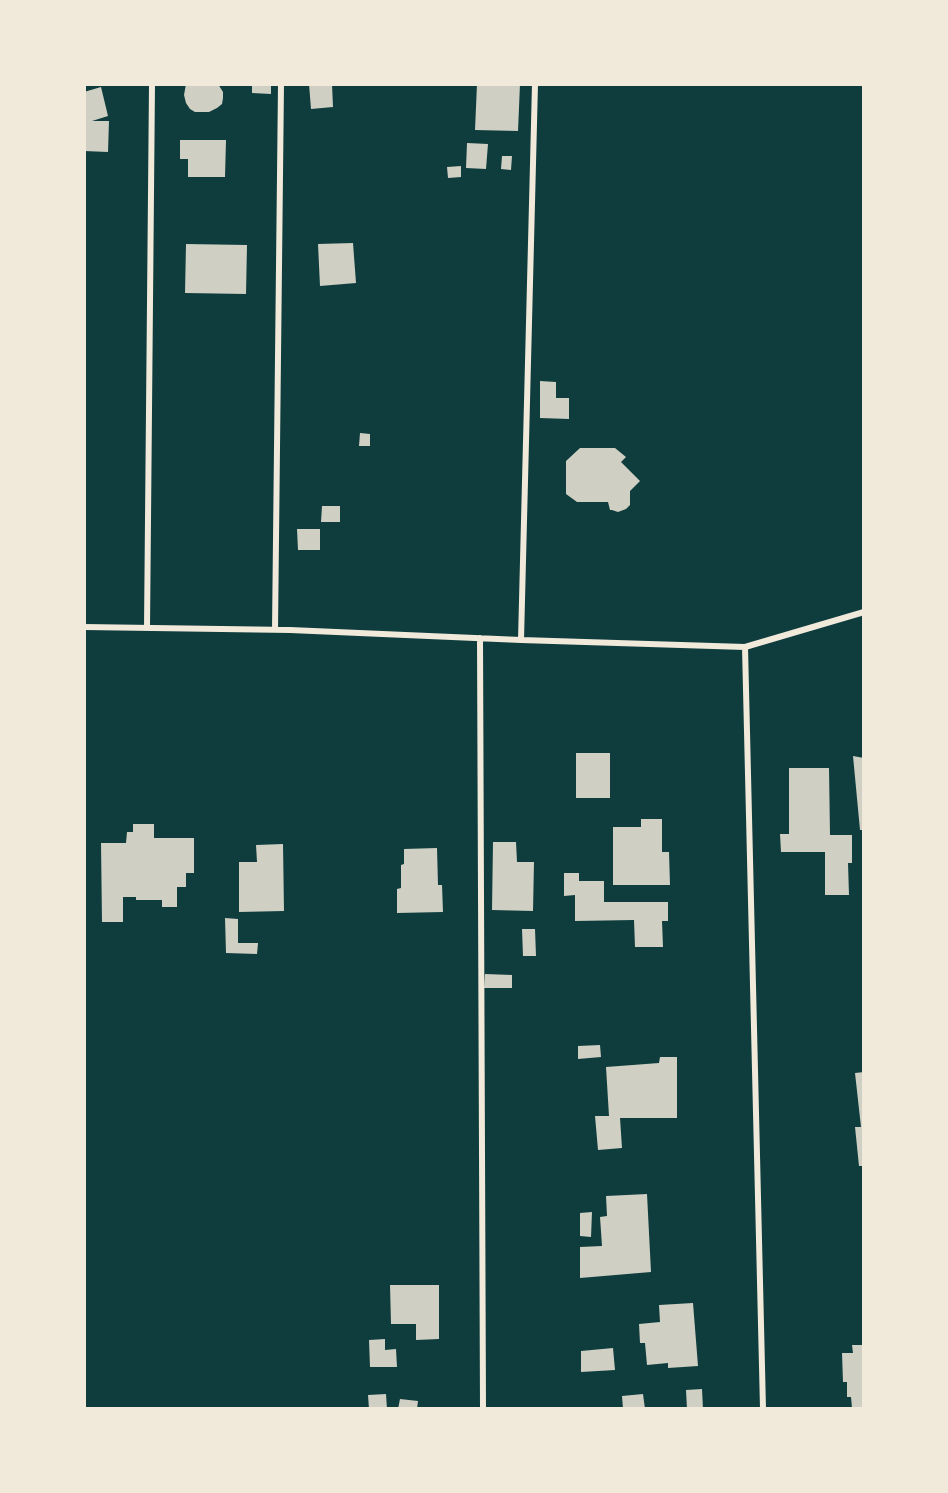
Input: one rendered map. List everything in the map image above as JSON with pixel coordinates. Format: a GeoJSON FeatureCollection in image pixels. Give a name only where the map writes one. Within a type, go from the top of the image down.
{"type":"FeatureCollection","features":[{"type":"Feature","properties":{"kind":"street"},"geometry":{"type":"LineString","coordinates":[[147,628],[152,84]]}},
{"type":"Feature","properties":{"kind":"street"},"geometry":{"type":"LineString","coordinates":[[275,630],[281,84]]}},
{"type":"Feature","properties":{"kind":"street"},"geometry":{"type":"LineString","coordinates":[[521,640],[535,84]]}},
{"type":"Feature","properties":{"kind":"street"},"geometry":{"type":"LineString","coordinates":[[84,627],[275,630],[745,647],[864,612]]}},
{"type":"Feature","properties":{"kind":"street"},"geometry":{"type":"LineString","coordinates":[[480,638],[483,1409]]}},
{"type":"Feature","properties":{"kind":"street"},"geometry":{"type":"LineString","coordinates":[[745,647],[763,1409]]}},
{"type":"Feature","properties":{"kind":"building"},"geometry":{"type":"Polygon","coordinates":[[[186,84],[218,84],[223,92],[222,104],[209,112],[195,112],[186,103],[184,95],[186,84]]]}},
{"type":"Feature","properties":{"kind":"building"},"geometry":{"type":"Polygon","coordinates":[[[252,84],[271,84],[271,94],[252,93],[252,84]]]}},
{"type":"Feature","properties":{"kind":"building"},"geometry":{"type":"Polygon","coordinates":[[[309,84],[332,84],[333,107],[311,109],[309,84]]]}},
{"type":"Feature","properties":{"kind":"building"},"geometry":{"type":"Polygon","coordinates":[[[477,84],[520,84],[518,131],[475,130],[477,84]]]}},
{"type":"Feature","properties":{"kind":"building"},"geometry":{"type":"Polygon","coordinates":[[[101,87],[108,116],[92,121],[109,121],[108,152],[84,151],[84,92],[101,87]]]}},
{"type":"Feature","properties":{"kind":"building"},"geometry":{"type":"Polygon","coordinates":[[[180,140],[226,140],[225,177],[188,177],[188,159],[180,159],[180,140]]]}},
{"type":"Feature","properties":{"kind":"building"},"geometry":{"type":"Polygon","coordinates":[[[467,143],[488,144],[486,169],[466,168],[467,143]]]}},
{"type":"Feature","properties":{"kind":"building"},"geometry":{"type":"Polygon","coordinates":[[[502,156],[512,156],[511,170],[501,169],[502,156]]]}},
{"type":"Feature","properties":{"kind":"building"},"geometry":{"type":"Polygon","coordinates":[[[461,166],[461,177],[448,178],[447,167],[461,166]]]}},
{"type":"Feature","properties":{"kind":"building"},"geometry":{"type":"Polygon","coordinates":[[[353,243],[356,283],[320,286],[318,244],[353,243]]]}},
{"type":"Feature","properties":{"kind":"building"},"geometry":{"type":"Polygon","coordinates":[[[186,244],[247,245],[246,294],[185,293],[186,244]]]}},
{"type":"Feature","properties":{"kind":"building"},"geometry":{"type":"Polygon","coordinates":[[[540,381],[556,382],[556,398],[569,398],[569,419],[540,418],[540,381]]]}},
{"type":"Feature","properties":{"kind":"building"},"geometry":{"type":"Polygon","coordinates":[[[360,433],[370,434],[370,446],[359,446],[360,433]]]}},
{"type":"Feature","properties":{"kind":"building"},"geometry":{"type":"Polygon","coordinates":[[[580,448],[615,448],[626,457],[621,462],[640,481],[630,491],[630,505],[626,509],[618,512],[610,510],[608,502],[577,502],[566,494],[566,461],[580,448]]]}},
{"type":"Feature","properties":{"kind":"building"},"geometry":{"type":"Polygon","coordinates":[[[322,506],[340,506],[340,522],[321,522],[322,506]]]}},
{"type":"Feature","properties":{"kind":"building"},"geometry":{"type":"Polygon","coordinates":[[[297,529],[320,529],[320,550],[298,550],[297,529]]]}},
{"type":"Feature","properties":{"kind":"building"},"geometry":{"type":"Polygon","coordinates":[[[576,753],[610,753],[610,798],[576,798],[576,753]]]}},
{"type":"Feature","properties":{"kind":"building"},"geometry":{"type":"Polygon","coordinates":[[[853,756],[864,758],[864,830],[860,830],[853,756]]]}},
{"type":"Feature","properties":{"kind":"building"},"geometry":{"type":"Polygon","coordinates":[[[789,768],[829,768],[830,835],[852,835],[852,863],[848,863],[849,895],[825,895],[825,852],[781,852],[780,834],[789,834],[789,768]]]}},
{"type":"Feature","properties":{"kind":"building"},"geometry":{"type":"Polygon","coordinates":[[[641,819],[662,819],[662,852],[669,852],[670,885],[613,885],[613,827],[641,827],[641,819]]]}},
{"type":"Feature","properties":{"kind":"building"},"geometry":{"type":"Polygon","coordinates":[[[133,824],[154,824],[154,838],[194,838],[194,873],[186,873],[186,887],[177,887],[177,907],[162,907],[162,900],[136,900],[136,897],[123,897],[123,922],[102,922],[101,843],[126,843],[127,832],[133,832],[133,824]]]}},
{"type":"Feature","properties":{"kind":"building"},"geometry":{"type":"Polygon","coordinates":[[[493,842],[516,842],[517,862],[534,862],[533,911],[492,910],[493,842]]]}},
{"type":"Feature","properties":{"kind":"building"},"geometry":{"type":"Polygon","coordinates":[[[283,844],[284,911],[239,912],[239,862],[257,862],[256,845],[283,844]]]}},
{"type":"Feature","properties":{"kind":"building"},"geometry":{"type":"Polygon","coordinates":[[[437,848],[438,885],[442,885],[443,912],[397,913],[397,889],[401,888],[404,849],[437,848]]]}},
{"type":"Feature","properties":{"kind":"building"},"geometry":{"type":"Polygon","coordinates":[[[564,873],[579,873],[579,881],[604,881],[604,902],[668,902],[668,921],[662,921],[663,947],[635,947],[634,920],[575,921],[575,895],[564,896],[564,873]]]}},
{"type":"Feature","properties":{"kind":"building"},"geometry":{"type":"Polygon","coordinates":[[[225,918],[238,919],[238,943],[258,943],[257,954],[226,953],[225,918]]]}},
{"type":"Feature","properties":{"kind":"building"},"geometry":{"type":"Polygon","coordinates":[[[522,929],[535,929],[536,956],[523,956],[522,929]]]}},
{"type":"Feature","properties":{"kind":"building"},"geometry":{"type":"Polygon","coordinates":[[[485,974],[512,975],[512,988],[484,988],[485,974]]]}},
{"type":"Feature","properties":{"kind":"building"},"geometry":{"type":"Polygon","coordinates":[[[600,1045],[601,1057],[578,1059],[578,1046],[600,1045]]]}},
{"type":"Feature","properties":{"kind":"building"},"geometry":{"type":"Polygon","coordinates":[[[660,1057],[677,1057],[677,1118],[620,1118],[622,1148],[598,1150],[595,1116],[609,1116],[606,1067],[659,1063],[660,1057]]]}},
{"type":"Feature","properties":{"kind":"building"},"geometry":{"type":"Polygon","coordinates":[[[864,1072],[864,1166],[859,1166],[855,1127],[861,1127],[855,1073],[864,1072]]]}},
{"type":"Feature","properties":{"kind":"building"},"geometry":{"type":"Polygon","coordinates":[[[647,1194],[651,1272],[580,1278],[580,1247],[602,1246],[600,1217],[607,1216],[606,1196],[647,1194]]]}},
{"type":"Feature","properties":{"kind":"building"},"geometry":{"type":"Polygon","coordinates":[[[592,1212],[591,1237],[580,1236],[580,1213],[592,1212]]]}},
{"type":"Feature","properties":{"kind":"building"},"geometry":{"type":"Polygon","coordinates":[[[390,1285],[439,1285],[439,1339],[416,1340],[416,1324],[391,1324],[390,1285]]]}},
{"type":"Feature","properties":{"kind":"building"},"geometry":{"type":"Polygon","coordinates":[[[693,1303],[698,1366],[668,1368],[668,1363],[647,1365],[645,1343],[640,1343],[639,1324],[660,1322],[659,1305],[693,1303]]]}},
{"type":"Feature","properties":{"kind":"building"},"geometry":{"type":"Polygon","coordinates":[[[385,1339],[385,1350],[396,1349],[397,1367],[370,1367],[369,1340],[385,1339]]]}},
{"type":"Feature","properties":{"kind":"building"},"geometry":{"type":"Polygon","coordinates":[[[852,1345],[864,1345],[864,1408],[852,1408],[851,1397],[847,1397],[847,1382],[843,1382],[842,1353],[853,1353],[852,1345]]]}},
{"type":"Feature","properties":{"kind":"building"},"geometry":{"type":"Polygon","coordinates":[[[613,1348],[615,1370],[581,1372],[581,1351],[613,1348]]]}},
{"type":"Feature","properties":{"kind":"building"},"geometry":{"type":"Polygon","coordinates":[[[702,1389],[703,1409],[687,1409],[686,1390],[702,1389]]]}},
{"type":"Feature","properties":{"kind":"building"},"geometry":{"type":"Polygon","coordinates":[[[386,1394],[387,1409],[369,1409],[368,1395],[386,1394]]]}},
{"type":"Feature","properties":{"kind":"building"},"geometry":{"type":"Polygon","coordinates":[[[643,1394],[645,1409],[623,1409],[622,1396],[643,1394]]]}},
{"type":"Feature","properties":{"kind":"building"},"geometry":{"type":"Polygon","coordinates":[[[400,1399],[418,1401],[417,1409],[398,1409],[400,1399]]]}}]}
